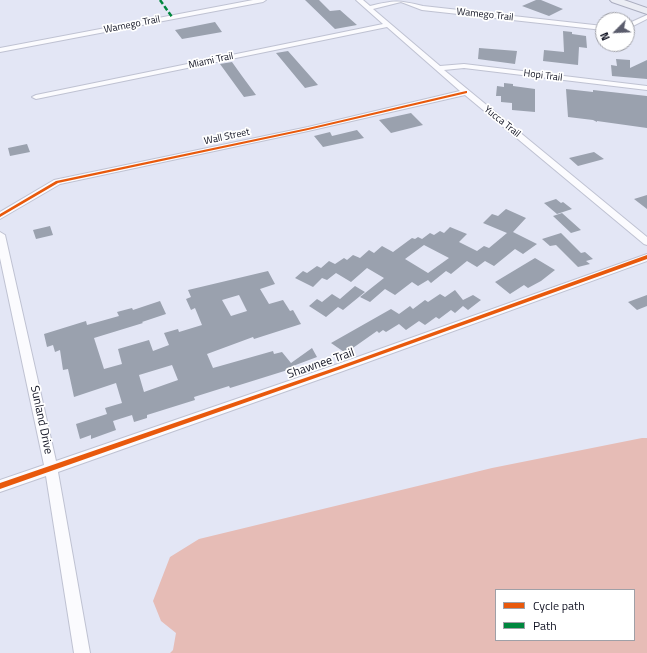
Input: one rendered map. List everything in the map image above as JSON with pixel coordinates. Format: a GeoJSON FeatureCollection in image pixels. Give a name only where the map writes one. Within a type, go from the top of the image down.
{"type":"FeatureCollection","features":[{"type":"Feature","properties":{"kind":"main road"},"geometry":{"type":"LineString","coordinates":[[615,0],[647,11]]}},
{"type":"Feature","properties":{"kind":"main road"},"geometry":{"type":"LineString","coordinates":[[630,0],[647,6]]}},
{"type":"Feature","properties":{"kind":"street","name":"Wamego Trail"},"geometry":{"type":"LineString","coordinates":[[0,50],[263,0]]}},
{"type":"Feature","properties":{"kind":"street","name":"Yucca Trail"},"geometry":{"type":"LineString","coordinates":[[359,0],[466,92],[647,242]]}},
{"type":"Feature","properties":{"kind":"street","name":"Wamego Trail"},"geometry":{"type":"LineString","coordinates":[[369,8],[403,0],[422,8],[595,27]]}},
{"type":"Feature","properties":{"kind":"street"},"geometry":{"type":"LineString","coordinates":[[635,23],[647,17]]}},
{"type":"Feature","properties":{"kind":"street","name":"Miami Trail"},"geometry":{"type":"LineString","coordinates":[[36,98],[387,25]]}},
{"type":"Feature","properties":{"kind":"street","name":"Hopi Trail"},"geometry":{"type":"LineString","coordinates":[[439,68],[464,66],[647,88]]}},
{"type":"Feature","properties":{"kind":"street","name":"Wall Street"},"geometry":{"type":"LineString","coordinates":[[0,216],[57,182],[308,129],[466,92]]}},
{"type":"Feature","properties":{"kind":"street","name":"Sunland Drive"},"geometry":{"type":"LineString","coordinates":[[0,236],[51,469],[82,653]]}},
{"type":"Feature","properties":{"kind":"street","name":"Shawnee Trail"},"geometry":{"type":"LineString","coordinates":[[0,486],[339,368],[647,257]]}},
{"type":"Feature","properties":{"kind":"shaded area"},"geometry":{"type":"Polygon","coordinates":[[[647,438],[647,653],[170,653],[173,650],[176,633],[161,621],[153,601],[170,557],[199,539],[492,468],[647,438]]]}},
{"type":"Feature","properties":{"kind":"building"},"geometry":{"type":"Polygon","coordinates":[[[305,0],[319,0],[330,11],[340,10],[357,25],[335,29],[305,0]]]}},
{"type":"Feature","properties":{"kind":"building"},"geometry":{"type":"Polygon","coordinates":[[[536,0],[541,0],[563,9],[549,16],[522,6],[536,0]]]}},
{"type":"Feature","properties":{"kind":"building"},"geometry":{"type":"Polygon","coordinates":[[[215,22],[222,32],[182,39],[175,30],[215,22]]]}},
{"type":"Feature","properties":{"kind":"building"},"geometry":{"type":"Polygon","coordinates":[[[563,31],[586,36],[587,48],[579,47],[578,65],[543,61],[544,50],[564,52],[563,31]]]}},
{"type":"Feature","properties":{"kind":"building"},"geometry":{"type":"Polygon","coordinates":[[[479,48],[517,51],[515,64],[478,59],[479,48]]]}},
{"type":"Feature","properties":{"kind":"building"},"geometry":{"type":"Polygon","coordinates":[[[288,51],[318,85],[305,88],[276,53],[288,51]]]}},
{"type":"Feature","properties":{"kind":"building"},"geometry":{"type":"Polygon","coordinates":[[[616,59],[630,60],[630,68],[647,60],[647,79],[612,76],[611,65],[617,66],[616,59]]]}},
{"type":"Feature","properties":{"kind":"building"},"geometry":{"type":"Polygon","coordinates":[[[232,62],[256,95],[244,97],[220,64],[232,62]]]}},
{"type":"Feature","properties":{"kind":"building"},"geometry":{"type":"Polygon","coordinates":[[[504,83],[513,84],[513,86],[535,89],[535,112],[512,110],[512,103],[501,102],[501,96],[496,96],[497,86],[504,87],[504,83]]]}},
{"type":"Feature","properties":{"kind":"building"},"geometry":{"type":"Polygon","coordinates":[[[566,89],[593,92],[593,90],[647,96],[647,128],[568,117],[566,89]]]}},
{"type":"Feature","properties":{"kind":"building"},"geometry":{"type":"Polygon","coordinates":[[[411,113],[423,125],[391,133],[379,120],[411,113]]]}},
{"type":"Feature","properties":{"kind":"building"},"geometry":{"type":"Polygon","coordinates":[[[357,130],[364,138],[323,147],[314,136],[330,132],[332,136],[357,130]]]}},
{"type":"Feature","properties":{"kind":"building"},"geometry":{"type":"Polygon","coordinates":[[[27,144],[30,152],[10,156],[8,148],[27,144]]]}},
{"type":"Feature","properties":{"kind":"building"},"geometry":{"type":"Polygon","coordinates":[[[594,152],[604,159],[578,166],[569,158],[594,152]]]}},
{"type":"Feature","properties":{"kind":"building"},"geometry":{"type":"Polygon","coordinates":[[[647,195],[647,209],[634,199],[647,195]]]}},
{"type":"Feature","properties":{"kind":"building"},"geometry":{"type":"Polygon","coordinates":[[[556,199],[572,209],[557,214],[544,203],[556,199]]]}},
{"type":"Feature","properties":{"kind":"building"},"geometry":{"type":"Polygon","coordinates":[[[506,209],[526,218],[513,232],[537,244],[523,254],[515,249],[494,266],[485,261],[477,267],[467,261],[451,274],[446,271],[431,283],[428,280],[418,286],[412,282],[395,295],[385,289],[370,302],[360,297],[384,278],[367,268],[351,282],[336,273],[327,280],[322,278],[313,287],[295,278],[303,271],[307,273],[317,266],[321,268],[329,261],[335,264],[344,258],[347,260],[353,255],[360,258],[369,250],[374,253],[382,246],[393,252],[412,238],[415,239],[418,237],[422,239],[430,233],[434,235],[440,231],[444,233],[450,227],[467,234],[459,242],[477,251],[484,246],[489,248],[507,233],[483,223],[492,214],[498,216],[506,209]],[[424,245],[405,259],[428,273],[449,258],[424,245]]]}},
{"type":"Feature","properties":{"kind":"building"},"geometry":{"type":"Polygon","coordinates":[[[562,213],[581,230],[571,233],[553,216],[562,213]]]}},
{"type":"Feature","properties":{"kind":"building"},"geometry":{"type":"Polygon","coordinates":[[[50,226],[53,235],[36,239],[33,230],[50,226]]]}},
{"type":"Feature","properties":{"kind":"building"},"geometry":{"type":"Polygon","coordinates":[[[561,233],[581,253],[585,252],[593,259],[586,261],[590,264],[578,267],[556,245],[550,246],[542,239],[561,233]]]}},
{"type":"Feature","properties":{"kind":"building"},"geometry":{"type":"Polygon","coordinates":[[[535,258],[555,270],[541,281],[528,288],[524,285],[510,294],[495,282],[535,258]]]}},
{"type":"Feature","properties":{"kind":"building"},"geometry":{"type":"Polygon","coordinates":[[[268,271],[275,284],[260,289],[269,304],[283,300],[290,311],[293,310],[301,324],[254,339],[253,337],[207,354],[213,368],[273,351],[274,354],[282,352],[291,363],[312,348],[317,357],[293,366],[294,368],[230,388],[229,386],[194,397],[195,400],[147,415],[147,418],[134,422],[132,415],[113,421],[116,430],[91,439],[91,435],[80,439],[76,424],[107,414],[105,408],[122,403],[116,383],[74,397],[68,369],[63,370],[60,350],[55,352],[53,345],[47,347],[44,334],[86,321],[87,325],[119,316],[117,312],[132,308],[133,310],[160,301],[166,314],[142,322],[143,323],[94,338],[104,369],[122,364],[118,349],[149,340],[153,351],[169,345],[164,333],[178,329],[179,332],[202,325],[195,308],[191,310],[186,299],[191,297],[188,290],[268,271]],[[239,295],[222,300],[231,316],[247,311],[239,295]],[[172,365],[139,375],[144,392],[178,380],[172,365]]]}},
{"type":"Feature","properties":{"kind":"building"},"geometry":{"type":"Polygon","coordinates":[[[355,286],[365,292],[343,310],[338,307],[326,317],[309,306],[317,299],[322,302],[332,294],[340,299],[355,286]]]}},
{"type":"Feature","properties":{"kind":"building"},"geometry":{"type":"Polygon","coordinates":[[[455,290],[463,300],[473,295],[481,300],[468,310],[463,306],[455,313],[451,310],[439,319],[436,317],[425,325],[419,321],[406,330],[399,324],[386,332],[383,330],[379,333],[377,331],[350,350],[349,349],[344,352],[331,343],[391,309],[399,314],[410,306],[413,309],[425,300],[428,302],[440,294],[445,297],[455,290]]]}},
{"type":"Feature","properties":{"kind":"building"},"geometry":{"type":"Polygon","coordinates":[[[647,295],[647,306],[637,310],[628,302],[647,295]]]}},
{"type":"Feature","properties":{"kind":"marked path"},"geometry":{"type":"LineString","coordinates":[[160,0],[172,17]]}},
{"type":"Feature","properties":{"kind":"cycle path"},"geometry":{"type":"LineString","coordinates":[[0,216],[57,182],[308,129],[466,92]]}},
{"type":"Feature","properties":{"kind":"cycle path"},"geometry":{"type":"LineString","coordinates":[[0,486],[339,368],[647,257]]}}]}
